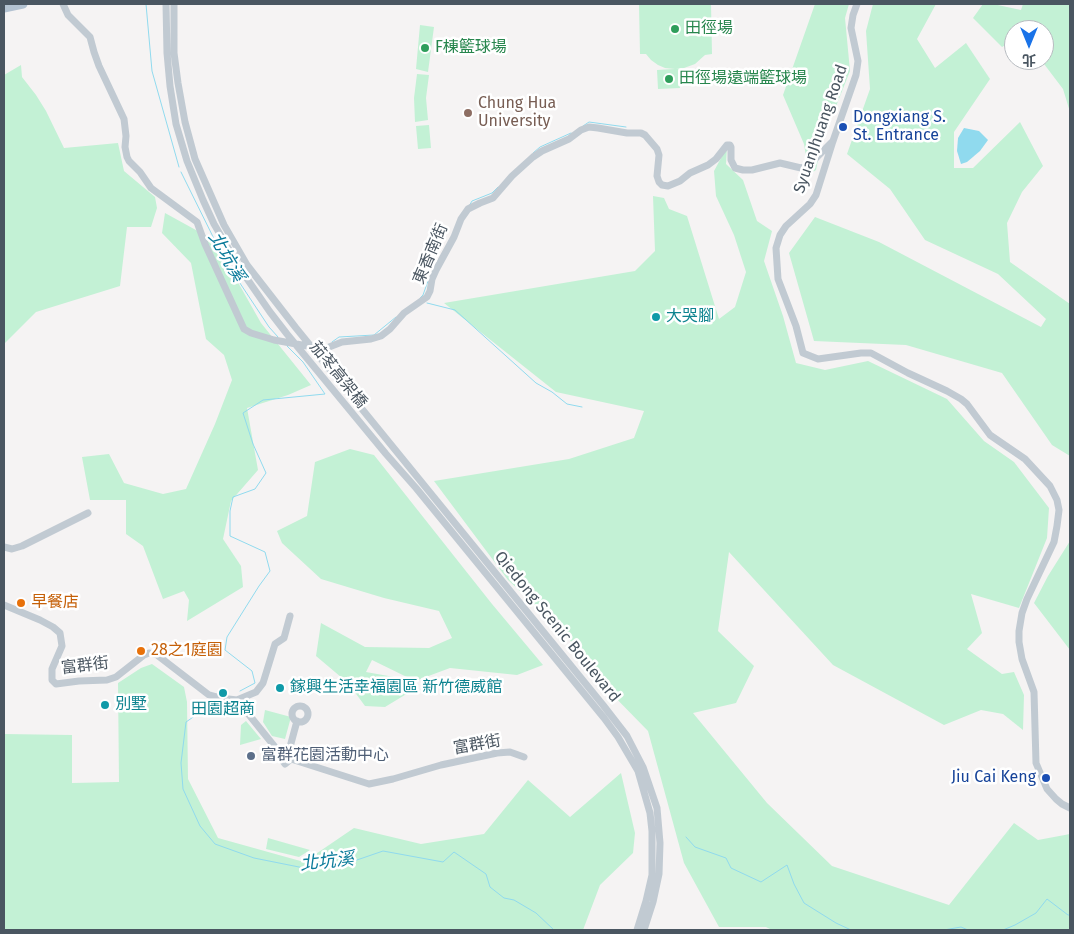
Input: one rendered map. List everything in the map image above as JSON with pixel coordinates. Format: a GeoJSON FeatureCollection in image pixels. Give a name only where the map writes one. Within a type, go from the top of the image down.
{"type":"FeatureCollection","features":[{"type":"Feature","properties":{"kind":"main road"},"geometry":{"type":"LineString","coordinates":[[4,8],[23,4]]}},
{"type":"Feature","properties":{"kind":"street","name":"東香南街"},"geometry":{"type":"LineString","coordinates":[[63,4],[68,15],[90,37],[99,66],[124,120],[125,147],[129,162],[140,172],[151,188],[197,222],[205,244],[244,329],[274,340],[324,349],[342,342],[381,336],[390,329],[404,313],[427,297],[436,270],[454,237],[461,219],[468,209],[480,202],[493,198],[512,176],[533,157],[581,130],[589,127],[645,134],[657,149],[659,155],[657,176],[659,182],[662,185],[668,186],[708,165],[730,144],[732,147],[731,160],[735,168],[752,170],[780,163],[801,168],[808,166],[833,141]]}},
{"type":"Feature","properties":{"kind":"street","name":"茄苳高架橋"},"geometry":{"type":"LineString","coordinates":[[166,4],[166,53],[176,124],[187,161],[214,224],[241,270],[270,312],[386,454]]}},
{"type":"Feature","properties":{"kind":"street","name":"茄苳高架橋"},"geometry":{"type":"LineString","coordinates":[[174,4],[174,53],[185,122],[196,160],[224,225],[247,265],[393,448]]}},
{"type":"Feature","properties":{"kind":"street","name":"SyuanJhuang Road"},"geometry":{"type":"LineString","coordinates":[[857,4],[851,28],[858,61],[856,75],[816,195],[810,204],[786,226],[780,235],[776,248],[778,279],[796,326],[803,353],[818,359],[871,353],[954,395],[967,404],[990,435],[1025,459],[1050,486],[1057,500],[1058,510],[1054,542],[1022,613],[1019,642],[1022,659],[1034,692],[1036,763],[1047,789],[1062,804],[1070,808]]}},
{"type":"Feature","properties":{"kind":"street","name":"Qiedong Scenic Boulevard"},"geometry":{"type":"LineString","coordinates":[[393,448],[627,736],[643,767],[653,793],[657,808],[656,843]]}},
{"type":"Feature","properties":{"kind":"street","name":"Qiedong Scenic Boulevard"},"geometry":{"type":"LineString","coordinates":[[386,454],[618,737],[638,771],[650,812],[652,831],[656,843]]}},
{"type":"Feature","properties":{"kind":"street"},"geometry":{"type":"LineString","coordinates":[[4,547],[12,549],[22,546],[88,513]]}},
{"type":"Feature","properties":{"kind":"street","name":"富群街"},"geometry":{"type":"LineString","coordinates":[[4,605],[54,627],[60,634],[62,646],[52,670],[52,680],[56,684],[107,680],[116,677],[149,653],[158,655],[209,695],[237,700]]}},
{"type":"Feature","properties":{"kind":"street"},"geometry":{"type":"LineString","coordinates":[[290,616],[284,638],[275,644],[263,683],[256,692],[237,700],[275,747],[282,751],[291,759],[285,764],[280,757],[282,751],[290,747],[297,721]]}},
{"type":"Feature","properties":{"kind":"street","name":"富群街"},"geometry":{"type":"LineString","coordinates":[[291,759],[370,784],[441,765],[498,754],[510,752],[524,757]]}},
{"type":"Feature","properties":{"kind":"street"},"geometry":{"type":"LineString","coordinates":[[637,930],[652,874],[656,843]]}},
{"type":"Feature","properties":{"kind":"street"},"geometry":{"type":"LineString","coordinates":[[644,930],[657,883],[656,843]]}},
{"type":"Feature","properties":{"kind":"green space","name":"田徑場"},"geometry":{"type":"Polygon","coordinates":[[[639,4],[711,4],[712,54],[705,55],[695,64],[676,69],[679,69],[680,88],[658,89],[657,70],[675,69],[658,65],[646,54],[640,54],[639,4]]]}},
{"type":"Feature","properties":{"kind":"green space"},"geometry":{"type":"Polygon","coordinates":[[[815,4],[849,4],[845,18],[850,71],[821,144],[816,170],[808,175],[804,144],[783,95],[815,4]]]}},
{"type":"Feature","properties":{"kind":"green space"},"geometry":{"type":"Polygon","coordinates":[[[873,4],[936,4],[917,39],[935,68],[966,43],[990,79],[954,132],[954,168],[973,168],[1020,122],[1043,166],[1022,192],[1007,223],[1010,262],[1070,304],[1070,456],[1052,445],[1002,373],[906,345],[814,341],[789,253],[815,217],[879,242],[1041,327],[1046,319],[998,274],[925,240],[890,189],[847,154],[870,89],[866,31],[873,4]]]}},
{"type":"Feature","properties":{"kind":"green space"},"geometry":{"type":"Polygon","coordinates":[[[983,4],[993,4],[1021,10],[1023,4],[1070,4],[1070,112],[1063,89],[1049,70],[1054,70],[1054,20],[1004,20],[1004,46],[1002,47],[973,18],[983,4]]]}},
{"type":"Feature","properties":{"kind":"green space","name":"F棟籃球場"},"geometry":{"type":"Polygon","coordinates":[[[420,25],[434,27],[428,72],[416,69],[420,25]]]}},
{"type":"Feature","properties":{"kind":"green space"},"geometry":{"type":"Polygon","coordinates":[[[21,65],[22,77],[46,111],[64,148],[118,143],[124,171],[155,197],[157,208],[151,227],[127,227],[120,286],[36,312],[4,344],[4,75],[21,65]]]}},
{"type":"Feature","properties":{"kind":"green space"},"geometry":{"type":"Polygon","coordinates":[[[417,74],[429,75],[426,98],[428,120],[415,122],[414,98],[417,74]]]}},
{"type":"Feature","properties":{"kind":"green space"},"geometry":{"type":"Polygon","coordinates":[[[429,125],[431,148],[418,149],[416,126],[429,125]]]}},
{"type":"Feature","properties":{"kind":"green space"},"geometry":{"type":"Polygon","coordinates":[[[727,147],[726,164],[743,180],[757,221],[772,231],[764,261],[783,316],[796,363],[825,370],[868,361],[947,399],[984,441],[1014,462],[1049,508],[1047,538],[1019,608],[971,594],[982,633],[967,649],[1002,674],[1014,672],[1024,695],[1023,730],[1003,714],[981,710],[944,725],[833,665],[729,552],[718,631],[754,666],[736,703],[693,713],[767,803],[832,866],[949,905],[1014,823],[1038,840],[1070,834],[1070,930],[772,930],[766,927],[719,927],[684,863],[648,731],[605,687],[564,632],[508,580],[434,481],[569,459],[634,438],[644,411],[556,392],[444,303],[635,271],[655,251],[653,196],[664,198],[669,209],[687,216],[719,319],[735,307],[746,272],[734,235],[716,196],[714,171],[727,147]]]}},
{"type":"Feature","properties":{"kind":"green space"},"geometry":{"type":"Polygon","coordinates":[[[165,213],[214,240],[261,323],[311,385],[288,395],[247,408],[258,470],[231,501],[223,539],[241,566],[243,587],[187,621],[189,600],[184,591],[163,599],[143,546],[126,534],[126,500],[90,500],[82,457],[109,454],[124,483],[163,494],[186,489],[232,380],[224,355],[206,339],[191,263],[162,233],[165,213]]]}},
{"type":"Feature","properties":{"kind":"green space"},"geometry":{"type":"Polygon","coordinates":[[[350,449],[374,455],[543,665],[517,675],[450,668],[415,681],[372,660],[366,672],[394,677],[413,690],[385,707],[365,706],[348,683],[316,656],[321,623],[365,647],[429,648],[452,638],[439,611],[384,598],[321,579],[282,543],[277,531],[307,516],[315,462],[350,449]]]}},
{"type":"Feature","properties":{"kind":"green space"},"geometry":{"type":"Polygon","coordinates":[[[1070,541],[1070,650],[1034,603],[1070,541]]]}},
{"type":"Feature","properties":{"kind":"green space"},"geometry":{"type":"Polygon","coordinates":[[[152,664],[184,687],[187,702],[188,779],[218,838],[304,862],[354,828],[421,844],[484,834],[528,780],[570,817],[621,773],[635,833],[633,853],[600,885],[583,930],[4,930],[4,734],[72,735],[72,783],[119,782],[118,683],[141,668],[152,664]]]}},
{"type":"Feature","properties":{"kind":"green space"},"geometry":{"type":"Polygon","coordinates":[[[265,710],[291,717],[285,739],[272,736],[263,722],[265,710]]]}},
{"type":"Feature","properties":{"kind":"green space"},"geometry":{"type":"Polygon","coordinates":[[[246,721],[261,739],[240,745],[241,725],[246,721]]]}},
{"type":"Feature","properties":{"kind":"green space"},"geometry":{"type":"Polygon","coordinates":[[[268,838],[310,850],[299,857],[266,849],[268,838]]]}},
{"type":"Feature","properties":{"kind":"water"},"geometry":{"type":"Polygon","coordinates":[[[964,128],[979,131],[988,140],[980,151],[967,162],[961,164],[957,151],[958,138],[964,128]]]}},
{"type":"Feature","properties":{"kind":"waterway","name":"北坑溪"},"geometry":{"type":"LineString","coordinates":[[146,4],[152,71],[179,167]]}},
{"type":"Feature","properties":{"kind":"waterway"},"geometry":{"type":"LineString","coordinates":[[583,126],[589,122],[626,127]]}},
{"type":"Feature","properties":{"kind":"waterway"},"geometry":{"type":"LineString","coordinates":[[533,153],[540,147],[571,133]]}},
{"type":"Feature","properties":{"kind":"waterway","name":"北坑溪"},"geometry":{"type":"LineString","coordinates":[[181,172],[224,259],[269,327],[278,337]]}},
{"type":"Feature","properties":{"kind":"waterway"},"geometry":{"type":"LineString","coordinates":[[469,206],[472,201],[492,193],[498,187]]}},
{"type":"Feature","properties":{"kind":"waterway"},"geometry":{"type":"LineString","coordinates":[[420,298],[428,281]]}},
{"type":"Feature","properties":{"kind":"waterway"},"geometry":{"type":"LineString","coordinates":[[427,303],[455,310],[536,383],[552,392],[567,404],[582,407]]}},
{"type":"Feature","properties":{"kind":"waterway"},"geometry":{"type":"LineString","coordinates":[[332,342],[339,337],[374,335],[396,317]]}},
{"type":"Feature","properties":{"kind":"waterway","name":"北坑溪"},"geometry":{"type":"LineString","coordinates":[[240,691],[255,683],[252,671],[225,650],[227,637],[270,571],[265,552],[230,536],[230,511],[233,497],[255,489],[266,473],[253,444],[243,413],[263,400],[325,394],[303,362],[287,346]]}},
{"type":"Feature","properties":{"kind":"waterway","name":"北坑溪"},"geometry":{"type":"LineString","coordinates":[[227,701],[202,711],[186,722],[181,763],[183,789],[200,826],[215,844],[254,858],[304,868],[354,861],[383,851],[443,862],[454,852],[486,874],[490,887],[504,898],[514,900],[536,913],[554,930]]}},
{"type":"Feature","properties":{"kind":"waterway","name":"Jiu Cai Keng"},"geometry":{"type":"LineString","coordinates":[[686,837],[695,847],[726,858],[731,868],[761,882],[787,865],[804,903],[851,930]]}},
{"type":"Feature","properties":{"kind":"waterway","name":"Jiu Cai Keng"},"geometry":{"type":"LineString","coordinates":[[1003,930],[1036,913],[1047,899],[1070,915]]}},
{"type":"Feature","properties":{"kind":"waterway","name":"Jiu Cai Keng"},"geometry":{"type":"LineString","coordinates":[[944,930],[961,927],[968,930]]}},
{"type":"Feature","properties":{"kind":"place","name":"田徑場"},"geometry":{"type":"Point","coordinates":[675,29]}},
{"type":"Feature","properties":{"kind":"place","name":"F棟籃球場"},"geometry":{"type":"Point","coordinates":[425,48]}},
{"type":"Feature","properties":{"kind":"place","name":"田徑場遠端籃球場"},"geometry":{"type":"Point","coordinates":[669,79]}},
{"type":"Feature","properties":{"kind":"place","name":"Chung Hua University"},"geometry":{"type":"Point","coordinates":[468,113]}},
{"type":"Feature","properties":{"kind":"place","name":"Dongxiang S. St. Entrance"},"geometry":{"type":"Point","coordinates":[843,127]}},
{"type":"Feature","properties":{"kind":"place","name":"大哭腳"},"geometry":{"type":"Point","coordinates":[656,317]}},
{"type":"Feature","properties":{"kind":"place","name":"早餐店"},"geometry":{"type":"Point","coordinates":[21,603]}},
{"type":"Feature","properties":{"kind":"place","name":"28之1庭園"},"geometry":{"type":"Point","coordinates":[141,651]}},
{"type":"Feature","properties":{"kind":"place","name":"鎵興生活幸福園區 新竹德威館"},"geometry":{"type":"Point","coordinates":[280,688]}},
{"type":"Feature","properties":{"kind":"place","name":"田園超商"},"geometry":{"type":"Point","coordinates":[223,693]}},
{"type":"Feature","properties":{"kind":"place","name":"別墅"},"geometry":{"type":"Point","coordinates":[105,705]}},
{"type":"Feature","properties":{"kind":"place","name":"富群花園活動中心"},"geometry":{"type":"Point","coordinates":[251,756]}},
{"type":"Feature","properties":{"kind":"place","name":"Jiu Cai Keng"},"geometry":{"type":"Point","coordinates":[1046,778]}}]}
